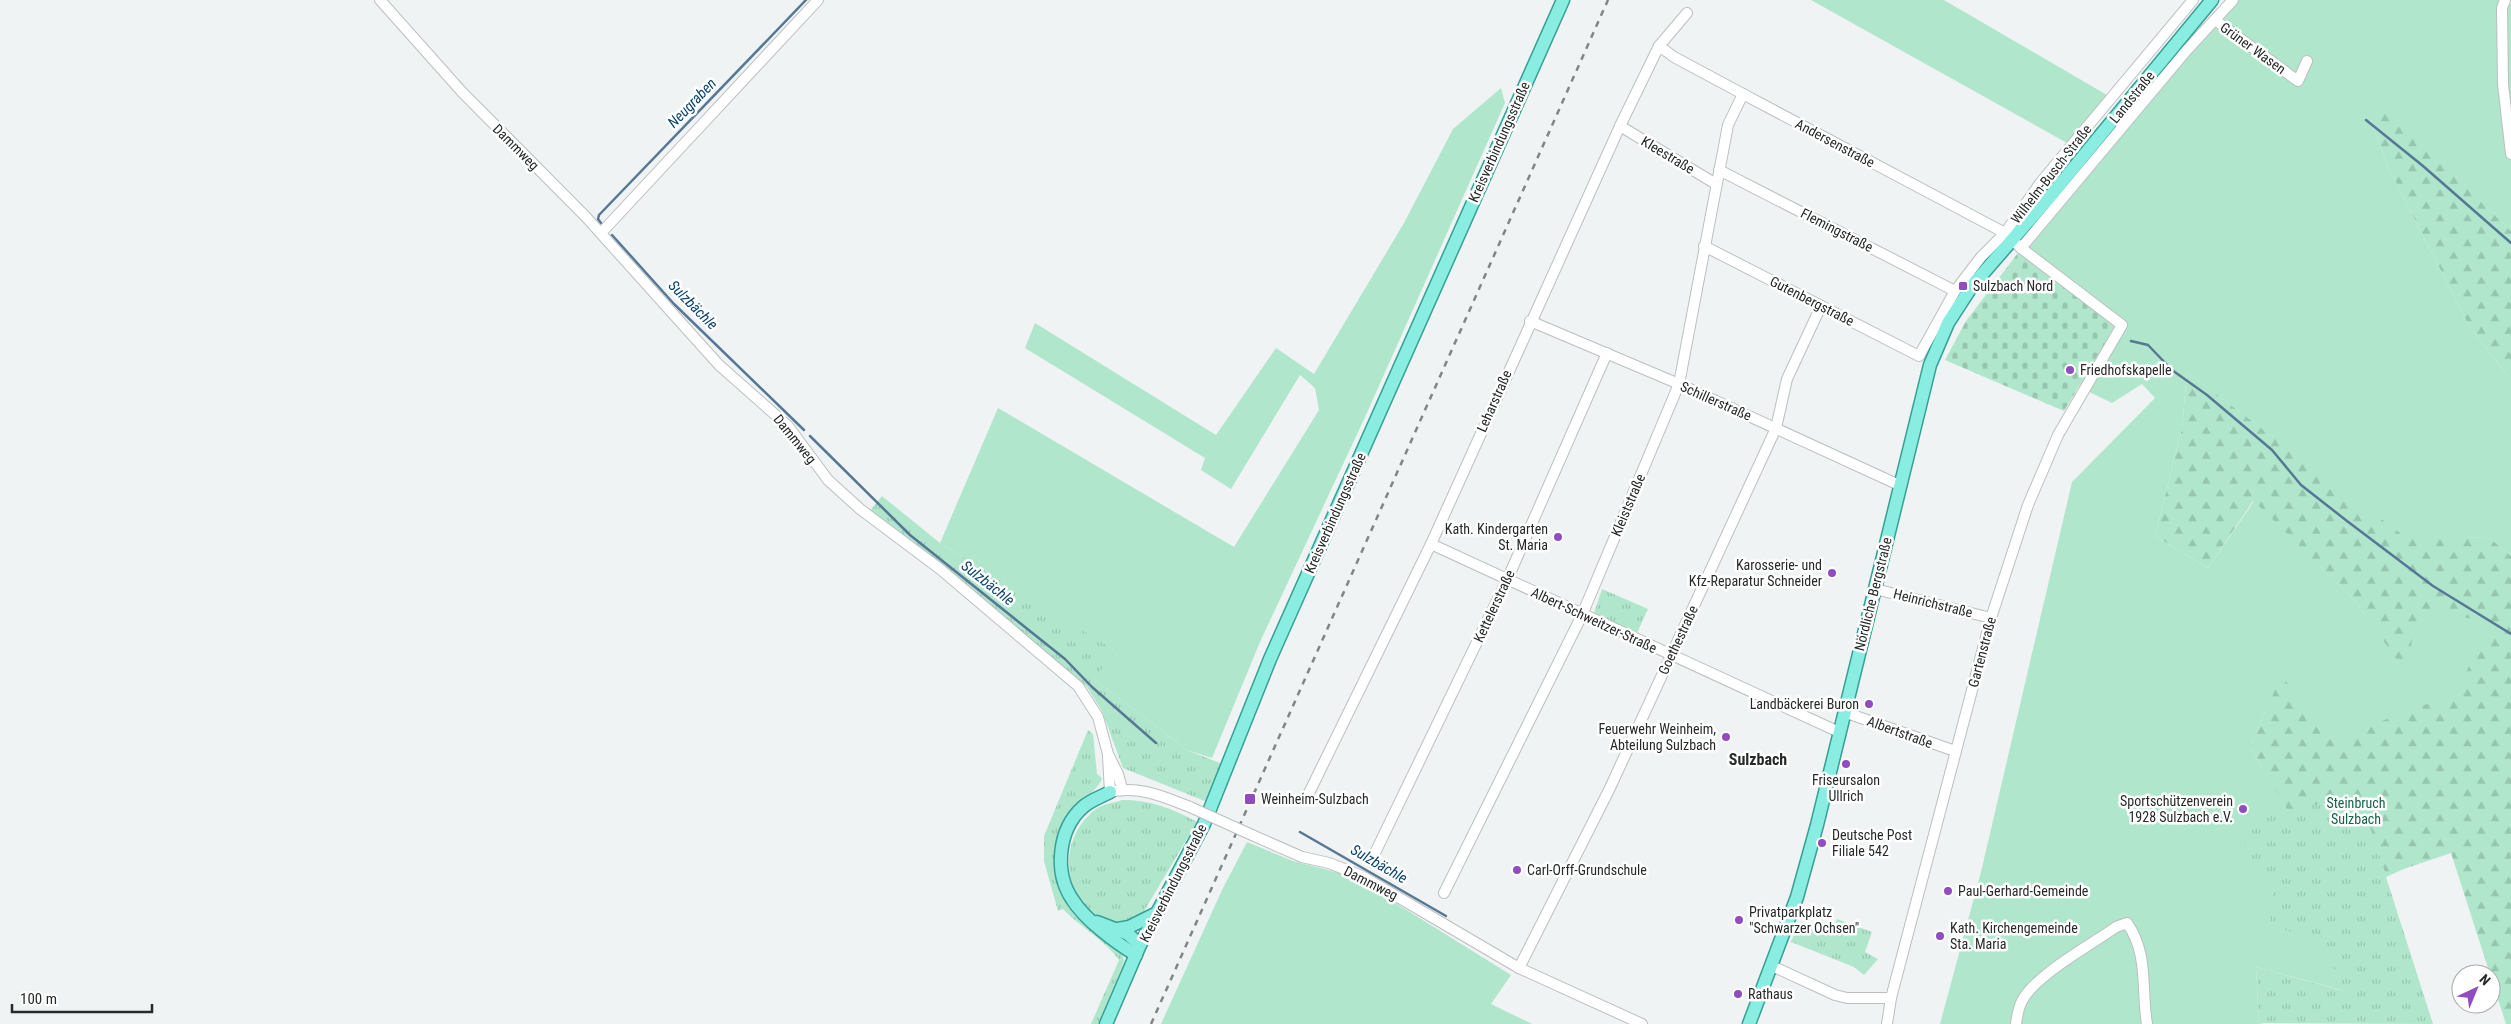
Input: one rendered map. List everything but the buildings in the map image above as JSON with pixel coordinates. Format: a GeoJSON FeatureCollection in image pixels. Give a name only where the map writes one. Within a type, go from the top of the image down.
{"type":"FeatureCollection","features":[{"type":"Feature","properties":{"kind":"main road","name":"Kreisverbindungsstraße"},"geometry":{"type":"LineString","coordinates":[[1106,1024],[1138,950],[1204,824],[1270,659],[1563,0]]}},
{"type":"Feature","properties":{"kind":"main road","name":"Landstraße"},"geometry":{"type":"LineString","coordinates":[[2052,194],[2212,0]]}},
{"type":"Feature","properties":{"kind":"main road","name":"Nördliche Bergstraße"},"geometry":{"type":"LineString","coordinates":[[1749,1024],[1772,966],[1807,861],[1930,365],[1948,323],[1972,286],[2052,194]]}},
{"type":"Feature","properties":{"kind":"main road"},"geometry":{"type":"LineString","coordinates":[[1116,791],[1093,801],[1075,816],[1063,839],[1060,853],[1065,884],[1071,899],[1119,944],[1138,950]]}},
{"type":"Feature","properties":{"kind":"main road"},"geometry":{"type":"LineString","coordinates":[[1118,929],[1129,927],[1157,913]]}},
{"type":"Feature","properties":{"kind":"main road"},"geometry":{"type":"LineString","coordinates":[[1091,919],[1118,929],[1138,950]]}},
{"type":"Feature","properties":{"kind":"street","name":"Dammweg"},"geometry":{"type":"LineString","coordinates":[[380,0],[462,92],[601,233],[719,365],[788,426],[828,480],[860,509],[940,569],[1069,677],[1092,706],[1108,754],[1116,791],[1151,793],[1190,807],[1302,856],[1329,863],[1362,876],[1519,968],[1642,1024]]}},
{"type":"Feature","properties":{"kind":"street"},"geometry":{"type":"LineString","coordinates":[[601,233],[818,0]]}},
{"type":"Feature","properties":{"kind":"street","name":"Wilhelm-Busch-Straße"},"geometry":{"type":"LineString","coordinates":[[2013,240],[2041,182],[2193,0]]}},
{"type":"Feature","properties":{"kind":"street","name":"Grüner Wasen"},"geometry":{"type":"LineString","coordinates":[[2013,240],[2233,0]]}},
{"type":"Feature","properties":{"kind":"street"},"geometry":{"type":"LineString","coordinates":[[2505,0],[2502,8],[2503,84],[2511,154]]}},
{"type":"Feature","properties":{"kind":"street","name":"Leharstraße"},"geometry":{"type":"LineString","coordinates":[[1309,793],[1431,544],[1530,321],[1620,126],[1659,46],[1686,13]]}},
{"type":"Feature","properties":{"kind":"street","name":"Grüner Wasen"},"geometry":{"type":"LineString","coordinates":[[2215,20],[2298,81],[2307,61]]}},
{"type":"Feature","properties":{"kind":"street","name":"Andersenstraße"},"geometry":{"type":"LineString","coordinates":[[1659,46],[1674,57],[2013,240],[2122,326]]}},
{"type":"Feature","properties":{"kind":"street","name":"Kleiststraße"},"geometry":{"type":"LineString","coordinates":[[1444,893],[1582,615],[1679,384],[1728,125],[1743,94]]}},
{"type":"Feature","properties":{"kind":"street","name":"Kleestraße"},"geometry":{"type":"LineString","coordinates":[[1620,126],[1716,184]]}},
{"type":"Feature","properties":{"kind":"street","name":"Flemingstraße"},"geometry":{"type":"LineString","coordinates":[[1719,170],[1955,291]]}},
{"type":"Feature","properties":{"kind":"street"},"geometry":{"type":"LineString","coordinates":[[1955,291],[1981,257],[2013,240]]}},
{"type":"Feature","properties":{"kind":"street","name":"Gutenbergstraße"},"geometry":{"type":"LineString","coordinates":[[1704,246],[1919,356],[1955,291]]}},
{"type":"Feature","properties":{"kind":"street","name":"Goethestraße"},"geometry":{"type":"LineString","coordinates":[[1519,968],[1606,797],[1776,428],[1786,379],[1821,306]]}},
{"type":"Feature","properties":{"kind":"street","name":"Schillerstraße"},"geometry":{"type":"LineString","coordinates":[[1530,321],[1679,384],[1899,485]]}},
{"type":"Feature","properties":{"kind":"street","name":"Gartenstraße"},"geometry":{"type":"LineString","coordinates":[[1887,1024],[1891,998],[1991,618],[2028,505],[2058,435],[2122,326]]}},
{"type":"Feature","properties":{"kind":"street","name":"Kettelerstraße"},"geometry":{"type":"LineString","coordinates":[[1374,855],[1507,580],[1607,353]]}},
{"type":"Feature","properties":{"kind":"street","name":"Albert-Schweitzer-Straße"},"geometry":{"type":"LineString","coordinates":[[1431,544],[1839,732]]}},
{"type":"Feature","properties":{"kind":"street","name":"Heinrichstraße"},"geometry":{"type":"LineString","coordinates":[[1875,589],[1991,618]]}},
{"type":"Feature","properties":{"kind":"street","name":"Albertstraße"},"geometry":{"type":"LineString","coordinates":[[1844,712],[1955,751]]}},
{"type":"Feature","properties":{"kind":"street"},"geometry":{"type":"LineString","coordinates":[[2016,1024],[2021,1003],[2029,991],[2042,978],[2116,927],[2127,923],[2133,932],[2141,954],[2145,974],[2147,1024]]}},
{"type":"Feature","properties":{"kind":"street"},"geometry":{"type":"LineString","coordinates":[[1772,966],[1835,995],[1847,998],[1891,998]]}},
{"type":"Feature","properties":{"kind":"green space"},"geometry":{"type":"Polygon","coordinates":[[[1811,0],[1944,0],[2107,95],[2067,143],[1811,0]]]}},
{"type":"Feature","properties":{"kind":"green space"},"geometry":{"type":"Polygon","coordinates":[[[2227,0],[2506,0],[2511,4],[2511,231],[2382,105],[2371,121],[2388,167],[2469,326],[2511,380],[2511,556],[2490,538],[2404,536],[2187,372],[2182,428],[2155,536],[2208,568],[2254,501],[2354,600],[2405,671],[2419,612],[2491,621],[2456,693],[2337,738],[2281,676],[2250,747],[2288,811],[2245,823],[2241,827],[2252,873],[2274,890],[2270,926],[2320,939],[2345,991],[2256,967],[2259,1023],[2264,1024],[1940,1024],[1981,872],[2072,482],[2155,398],[2142,384],[2112,403],[2079,387],[2116,325],[2018,253],[2213,13],[2227,0]]]}},
{"type":"Feature","properties":{"kind":"green space"},"geometry":{"type":"Polygon","coordinates":[[[1501,88],[1505,103],[1366,415],[1260,642],[1212,758],[1187,750],[1094,679],[1116,651],[940,543],[998,408],[1234,547],[1319,410],[1315,388],[1300,375],[1231,489],[1201,470],[1205,458],[1025,348],[1035,323],[1216,435],[1276,348],[1314,374],[1404,223],[1453,129],[1501,88]]]}},
{"type":"Feature","properties":{"kind":"green space"},"geometry":{"type":"Polygon","coordinates":[[[2382,104],[2511,231],[2511,380],[2469,326],[2388,167],[2371,121],[2382,104]]]}},
{"type":"Feature","properties":{"kind":"green space"},"geometry":{"type":"Polygon","coordinates":[[[2018,253],[2116,325],[2064,411],[1945,360],[1966,321],[2018,253]]]}},
{"type":"Feature","properties":{"kind":"green space"},"geometry":{"type":"Polygon","coordinates":[[[2187,372],[2404,535],[2490,538],[2511,556],[2511,1024],[2506,1024],[2501,1008],[2501,964],[2487,964],[2451,853],[2386,875],[2359,794],[2288,811],[2250,747],[2281,675],[2405,672],[2354,600],[2253,501],[2208,568],[2155,536],[2182,428],[2187,372]]]}},
{"type":"Feature","properties":{"kind":"green space"},"geometry":{"type":"Polygon","coordinates":[[[882,496],[940,543],[1117,651],[1094,679],[1187,750],[1225,765],[1207,802],[1123,768],[1102,711],[1087,687],[985,601],[869,512],[882,496]]]}},
{"type":"Feature","properties":{"kind":"green space"},"geometry":{"type":"Polygon","coordinates":[[[1602,589],[1648,609],[1637,633],[1594,613],[1602,589]]]}},
{"type":"Feature","properties":{"kind":"green space"},"geometry":{"type":"Polygon","coordinates":[[[1088,730],[1093,734],[1097,774],[1102,778],[1096,788],[1072,808],[1061,825],[1057,839],[1055,868],[1063,897],[1070,909],[1079,920],[1113,944],[1122,953],[1124,961],[1098,1024],[1091,1024],[1119,960],[1107,946],[1063,909],[1058,911],[1044,861],[1044,836],[1088,730]]]}},
{"type":"Feature","properties":{"kind":"green space","name":"Steinbruch Sulzbach"},"geometry":{"type":"Polygon","coordinates":[[[2287,742],[2492,829],[2386,877],[2433,1024],[2259,1023],[2256,967],[2344,991],[2261,950],[2220,819],[2287,742]]]}},
{"type":"Feature","properties":{"kind":"green space"},"geometry":{"type":"Polygon","coordinates":[[[1122,800],[1142,801],[1161,806],[1197,822],[1143,913],[1121,921],[1102,919],[1086,908],[1075,891],[1070,871],[1070,849],[1079,828],[1096,809],[1122,800]]]}},
{"type":"Feature","properties":{"kind":"green space"},"geometry":{"type":"Polygon","coordinates":[[[1247,842],[1293,861],[1352,876],[1511,975],[1491,1004],[1532,1024],[1161,1024],[1222,890],[1247,842]]]}},
{"type":"Feature","properties":{"kind":"green space"},"geometry":{"type":"Polygon","coordinates":[[[1837,919],[1872,932],[1865,952],[1878,959],[1864,975],[1854,967],[1791,942],[1799,922],[1832,933],[1837,919]]]}},
{"type":"Feature","properties":{"kind":"waterway","name":"Neugraben"},"geometry":{"type":"LineString","coordinates":[[601,223],[598,219],[599,215],[806,0]]}},
{"type":"Feature","properties":{"kind":"waterway"},"geometry":{"type":"LineString","coordinates":[[2366,120],[2423,166],[2511,243]]}},
{"type":"Feature","properties":{"kind":"waterway","name":"Sulzbächle"},"geometry":{"type":"LineString","coordinates":[[612,235],[674,304],[804,430]]}},
{"type":"Feature","properties":{"kind":"waterway"},"geometry":{"type":"LineString","coordinates":[[2131,341],[2148,345],[2172,370],[2207,395],[2272,450],[2301,485],[2347,521],[2433,586],[2511,634]]}},
{"type":"Feature","properties":{"kind":"waterway","name":"Sulzbächle"},"geometry":{"type":"LineString","coordinates":[[810,436],[910,535],[1065,659],[1092,687],[1156,743]]}},
{"type":"Feature","properties":{"kind":"waterway","name":"Sulzbächle"},"geometry":{"type":"LineString","coordinates":[[1300,832],[1446,916]]}},
{"type":"Feature","properties":{"kind":"railway"},"geometry":{"type":"LineString","coordinates":[[1151,1024],[1608,0]]}},
{"type":"Feature","properties":{"kind":"place","name":"Sulzbach Nord"},"geometry":{"type":"Point","coordinates":[1963,286]}},
{"type":"Feature","properties":{"kind":"place","name":"Friedhofskapelle"},"geometry":{"type":"Point","coordinates":[2070,370]}},
{"type":"Feature","properties":{"kind":"place","name":"Kath. Kindergarten St. Maria"},"geometry":{"type":"Point","coordinates":[1558,537]}},
{"type":"Feature","properties":{"kind":"place","name":"Karosserie- und Kfz-Reparatur Schneider"},"geometry":{"type":"Point","coordinates":[1832,573]}},
{"type":"Feature","properties":{"kind":"place","name":"Landbäckerei Buron"},"geometry":{"type":"Point","coordinates":[1869,704]}},
{"type":"Feature","properties":{"kind":"place","name":"Feuerwehr Weinheim, Abteilung Sulzbach"},"geometry":{"type":"Point","coordinates":[1726,737]}},
{"type":"Feature","properties":{"kind":"place","name":"Friseursalon Ullrich"},"geometry":{"type":"Point","coordinates":[1846,764]}},
{"type":"Feature","properties":{"kind":"place","name":"Weinheim-Sulzbach"},"geometry":{"type":"Point","coordinates":[1250,799]}},
{"type":"Feature","properties":{"kind":"place","name":"Sportschützenverein 1928 Sulzbach e.V."},"geometry":{"type":"Point","coordinates":[2243,809]}},
{"type":"Feature","properties":{"kind":"place","name":"Deutsche Post Filiale 542"},"geometry":{"type":"Point","coordinates":[1822,843]}},
{"type":"Feature","properties":{"kind":"place","name":"Carl-Orff-Grundschule"},"geometry":{"type":"Point","coordinates":[1517,870]}},
{"type":"Feature","properties":{"kind":"place","name":"Paul-Gerhard-Gemeinde"},"geometry":{"type":"Point","coordinates":[1948,891]}},
{"type":"Feature","properties":{"kind":"place","name":"Privatparkplatz \"Schwarzer Ochsen\""},"geometry":{"type":"Point","coordinates":[1739,920]}},
{"type":"Feature","properties":{"kind":"place","name":"Kath. Kirchengemeinde Sta. Maria"},"geometry":{"type":"Point","coordinates":[1940,936]}},
{"type":"Feature","properties":{"kind":"place","name":"Rathaus"},"geometry":{"type":"Point","coordinates":[1738,994]}},
{"type":"Feature","properties":{"kind":"district","name":"Sulzbach"},"geometry":{"type":"Point","coordinates":[1758,759]}}]}
